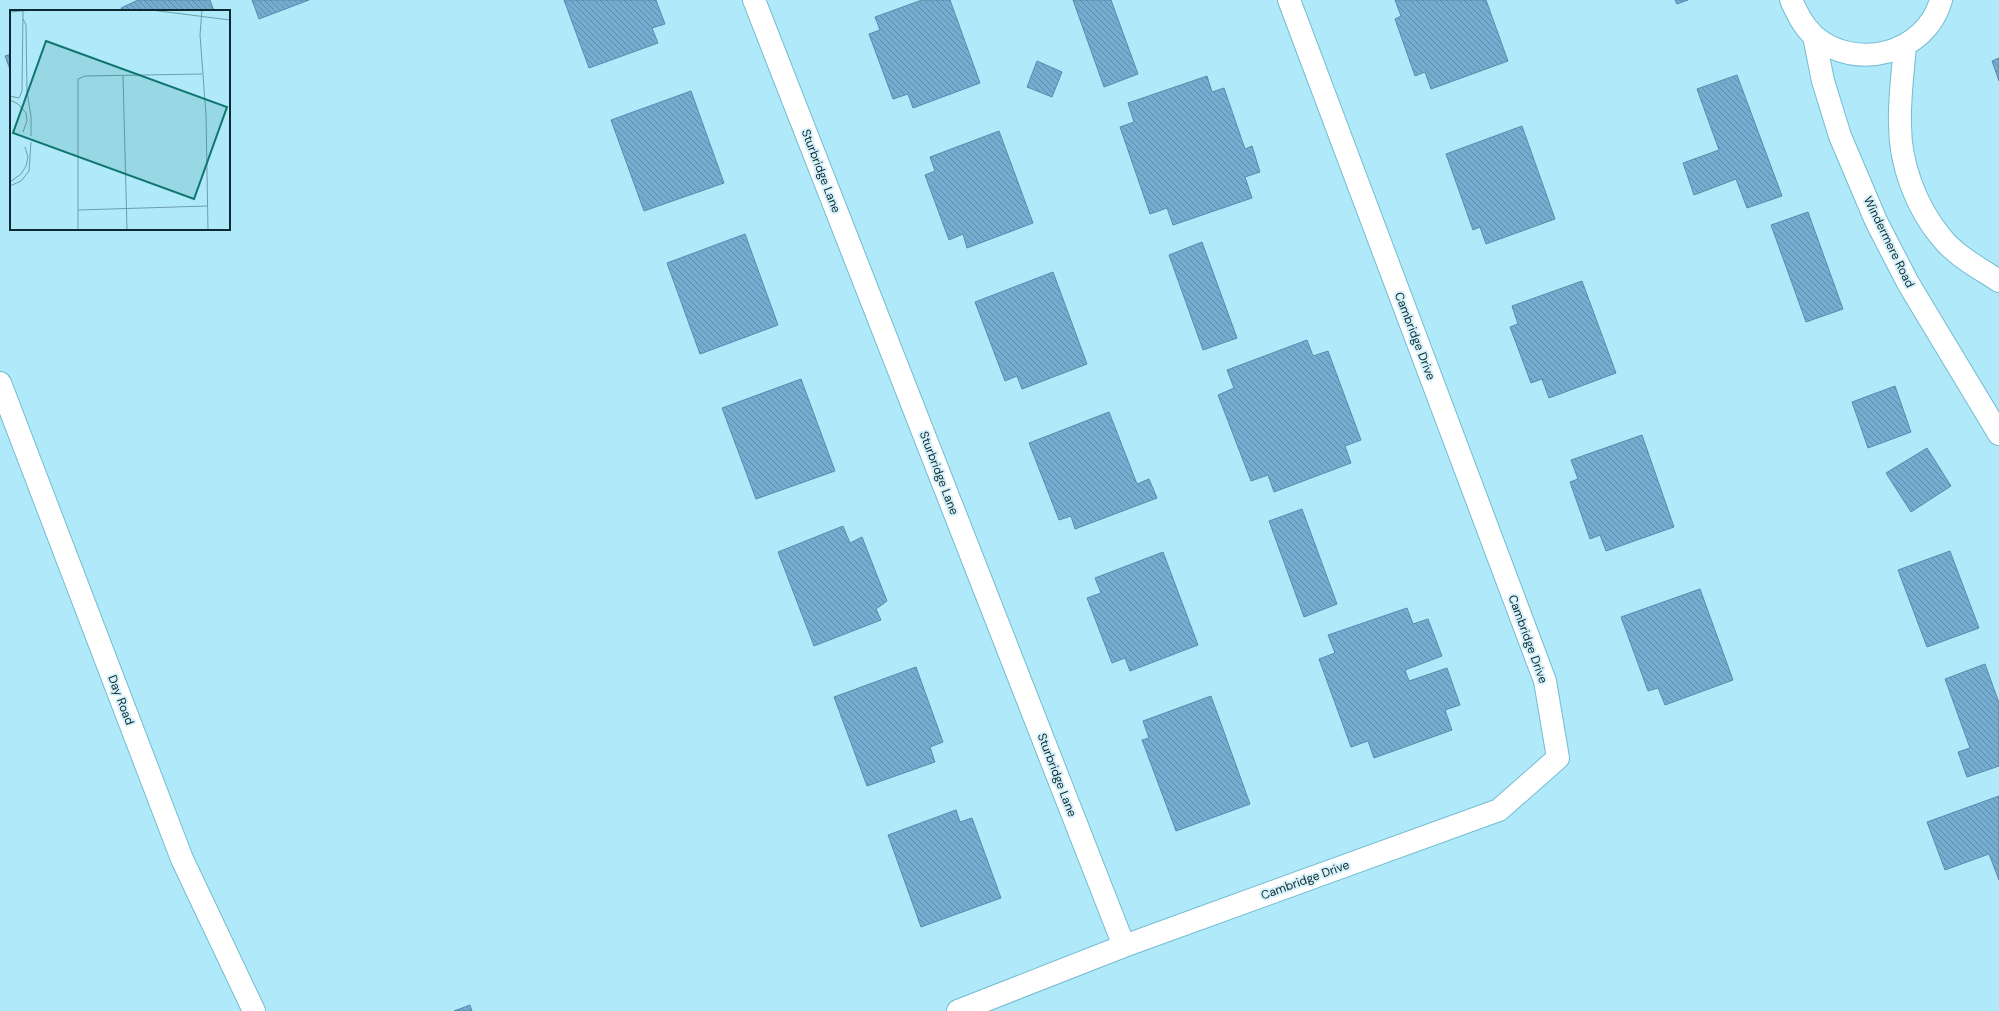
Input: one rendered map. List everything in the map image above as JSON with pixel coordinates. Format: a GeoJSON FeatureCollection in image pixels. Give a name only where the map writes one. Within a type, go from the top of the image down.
{"type":"FeatureCollection","features":[{"type":"Feature","properties":{"kind":"street","name":"Sturbridge Lane"},"geometry":{"type":"LineString","coordinates":[[754,0],[1124,946]]}},
{"type":"Feature","properties":{"kind":"street","name":"Cambridge Drive"},"geometry":{"type":"LineString","coordinates":[[958,1011],[1124,946],[1499,810],[1558,758],[1545,681],[1289,0]]}},
{"type":"Feature","properties":{"kind":"street"},"geometry":{"type":"LineString","coordinates":[[1792,0],[1798,17],[1814,36],[1834,50],[1858,56],[1882,54],[1905,46],[1924,30],[1938,10],[1941,0]]}},
{"type":"Feature","properties":{"kind":"street","name":"Windermere Road"},"geometry":{"type":"LineString","coordinates":[[1814,36],[1823,81],[1840,136],[1876,221],[1908,283],[1999,434]]}},
{"type":"Feature","properties":{"kind":"street"},"geometry":{"type":"LineString","coordinates":[[1905,46],[1900,125],[1904,164],[1922,209],[1941,238],[1970,262],[1999,281]]}},
{"type":"Feature","properties":{"kind":"street","name":"Day Road"},"geometry":{"type":"LineString","coordinates":[[0,383],[182,859],[254,1011]]}},
{"type":"Feature","properties":{"kind":"building"},"geometry":{"type":"Polygon","coordinates":[[[138,0],[210,0],[214,10],[122,10],[121,8],[138,0]]]}},
{"type":"Feature","properties":{"kind":"building"},"geometry":{"type":"Polygon","coordinates":[[[252,0],[309,0],[259,19],[252,0]]]}},
{"type":"Feature","properties":{"kind":"building"},"geometry":{"type":"Polygon","coordinates":[[[564,0],[656,0],[665,24],[652,28],[658,43],[589,68],[564,0]]]}},
{"type":"Feature","properties":{"kind":"building"},"geometry":{"type":"Polygon","coordinates":[[[922,0],[950,0],[980,83],[913,108],[908,94],[893,99],[869,34],[880,30],[875,17],[922,0]]]}},
{"type":"Feature","properties":{"kind":"building"},"geometry":{"type":"Polygon","coordinates":[[[1073,0],[1111,0],[1138,74],[1104,87],[1073,0]]]}},
{"type":"Feature","properties":{"kind":"building"},"geometry":{"type":"Polygon","coordinates":[[[1395,0],[1486,0],[1508,61],[1431,89],[1425,72],[1415,76],[1395,19],[1401,16],[1395,0]]]}},
{"type":"Feature","properties":{"kind":"building"},"geometry":{"type":"Polygon","coordinates":[[[1675,0],[1688,0],[1677,4],[1675,0]]]}},
{"type":"Feature","properties":{"kind":"building"},"geometry":{"type":"Polygon","coordinates":[[[10,54],[10,69],[5,56],[10,54]]]}},
{"type":"Feature","properties":{"kind":"building"},"geometry":{"type":"Polygon","coordinates":[[[1999,58],[1999,81],[1992,61],[1999,58]]]}},
{"type":"Feature","properties":{"kind":"building"},"geometry":{"type":"Polygon","coordinates":[[[1037,61],[1062,72],[1052,97],[1027,87],[1037,61]]]}},
{"type":"Feature","properties":{"kind":"building"},"geometry":{"type":"Polygon","coordinates":[[[1737,75],[1782,196],[1747,208],[1736,179],[1694,195],[1683,163],[1719,150],[1697,89],[1737,75]]]}},
{"type":"Feature","properties":{"kind":"building"},"geometry":{"type":"Polygon","coordinates":[[[1207,76],[1212,92],[1224,88],[1245,149],[1252,146],[1260,172],[1245,177],[1252,198],[1173,225],[1167,208],[1150,214],[1120,127],[1134,122],[1128,103],[1207,76]]]}},
{"type":"Feature","properties":{"kind":"building"},"geometry":{"type":"Polygon","coordinates":[[[691,91],[724,183],[644,211],[611,120],[691,91]]]}},
{"type":"Feature","properties":{"kind":"building"},"geometry":{"type":"Polygon","coordinates":[[[1522,126],[1555,219],[1486,244],[1480,227],[1473,230],[1446,154],[1522,126]]]}},
{"type":"Feature","properties":{"kind":"building"},"geometry":{"type":"Polygon","coordinates":[[[999,131],[1033,223],[967,248],[963,234],[949,240],[925,175],[935,171],[930,157],[999,131]]]}},
{"type":"Feature","properties":{"kind":"building"},"geometry":{"type":"Polygon","coordinates":[[[1808,212],[1843,309],[1806,322],[1771,225],[1808,212]]]}},
{"type":"Feature","properties":{"kind":"building"},"geometry":{"type":"Polygon","coordinates":[[[745,234],[778,325],[700,354],[667,263],[745,234]]]}},
{"type":"Feature","properties":{"kind":"building"},"geometry":{"type":"Polygon","coordinates":[[[1202,242],[1237,338],[1203,350],[1169,255],[1202,242]]]}},
{"type":"Feature","properties":{"kind":"building"},"geometry":{"type":"Polygon","coordinates":[[[1053,272],[1087,364],[1022,389],[1017,376],[1005,381],[975,302],[1053,272]]]}},
{"type":"Feature","properties":{"kind":"building"},"geometry":{"type":"Polygon","coordinates":[[[1582,281],[1616,373],[1549,398],[1542,379],[1531,383],[1510,327],[1518,324],[1512,306],[1582,281]]]}},
{"type":"Feature","properties":{"kind":"building"},"geometry":{"type":"Polygon","coordinates":[[[1307,340],[1313,356],[1328,351],[1361,440],[1345,446],[1351,463],[1274,492],[1268,475],[1251,481],[1218,395],[1234,388],[1227,370],[1307,340]]]}},
{"type":"Feature","properties":{"kind":"building"},"geometry":{"type":"Polygon","coordinates":[[[801,379],[835,471],[756,499],[722,408],[801,379]]]}},
{"type":"Feature","properties":{"kind":"building"},"geometry":{"type":"Polygon","coordinates":[[[1895,386],[1911,432],[1868,448],[1852,402],[1895,386]]]}},
{"type":"Feature","properties":{"kind":"building"},"geometry":{"type":"Polygon","coordinates":[[[1109,412],[1137,484],[1149,479],[1157,498],[1075,529],[1071,516],[1059,520],[1029,443],[1109,412]]]}},
{"type":"Feature","properties":{"kind":"building"},"geometry":{"type":"Polygon","coordinates":[[[1642,435],[1674,527],[1606,551],[1600,535],[1590,539],[1570,482],[1578,479],[1571,460],[1642,435]]]}},
{"type":"Feature","properties":{"kind":"building"},"geometry":{"type":"Polygon","coordinates":[[[1927,448],[1951,486],[1911,512],[1886,473],[1927,448]]]}},
{"type":"Feature","properties":{"kind":"building"},"geometry":{"type":"Polygon","coordinates":[[[1302,509],[1337,604],[1304,617],[1269,521],[1302,509]]]}},
{"type":"Feature","properties":{"kind":"building"},"geometry":{"type":"Polygon","coordinates":[[[843,526],[850,543],[862,537],[887,601],[876,609],[881,620],[814,646],[778,552],[843,526]]]}},
{"type":"Feature","properties":{"kind":"building"},"geometry":{"type":"Polygon","coordinates":[[[1950,551],[1979,628],[1927,647],[1898,570],[1950,551]]]}},
{"type":"Feature","properties":{"kind":"building"},"geometry":{"type":"Polygon","coordinates":[[[1163,552],[1198,645],[1130,671],[1125,658],[1112,663],[1087,598],[1101,593],[1095,578],[1163,552]]]}},
{"type":"Feature","properties":{"kind":"building"},"geometry":{"type":"Polygon","coordinates":[[[1700,589],[1733,680],[1665,705],[1658,688],[1648,691],[1621,617],[1700,589]]]}},
{"type":"Feature","properties":{"kind":"building"},"geometry":{"type":"Polygon","coordinates":[[[1407,608],[1413,624],[1428,619],[1442,656],[1405,670],[1409,681],[1447,668],[1460,705],[1445,710],[1452,730],[1374,758],[1368,741],[1351,747],[1319,659],[1335,653],[1328,635],[1407,608]]]}},
{"type":"Feature","properties":{"kind":"building"},"geometry":{"type":"Polygon","coordinates":[[[1985,664],[1999,703],[1999,766],[1967,777],[1958,752],[1970,748],[1945,679],[1985,664]]]}},
{"type":"Feature","properties":{"kind":"building"},"geometry":{"type":"Polygon","coordinates":[[[916,667],[943,742],[930,747],[935,762],[867,786],[834,697],[916,667]]]}},
{"type":"Feature","properties":{"kind":"building"},"geometry":{"type":"Polygon","coordinates":[[[1211,696],[1250,804],[1176,831],[1142,740],[1149,738],[1143,721],[1211,696]]]}},
{"type":"Feature","properties":{"kind":"building"},"geometry":{"type":"Polygon","coordinates":[[[1999,796],[1999,880],[1989,854],[1945,870],[1927,822],[1999,796]]]}},
{"type":"Feature","properties":{"kind":"building"},"geometry":{"type":"Polygon","coordinates":[[[956,810],[960,822],[972,818],[1001,898],[921,927],[888,835],[956,810]]]}},
{"type":"Feature","properties":{"kind":"building"},"geometry":{"type":"Polygon","coordinates":[[[470,1005],[472,1011],[454,1011],[470,1005]]]}}]}
